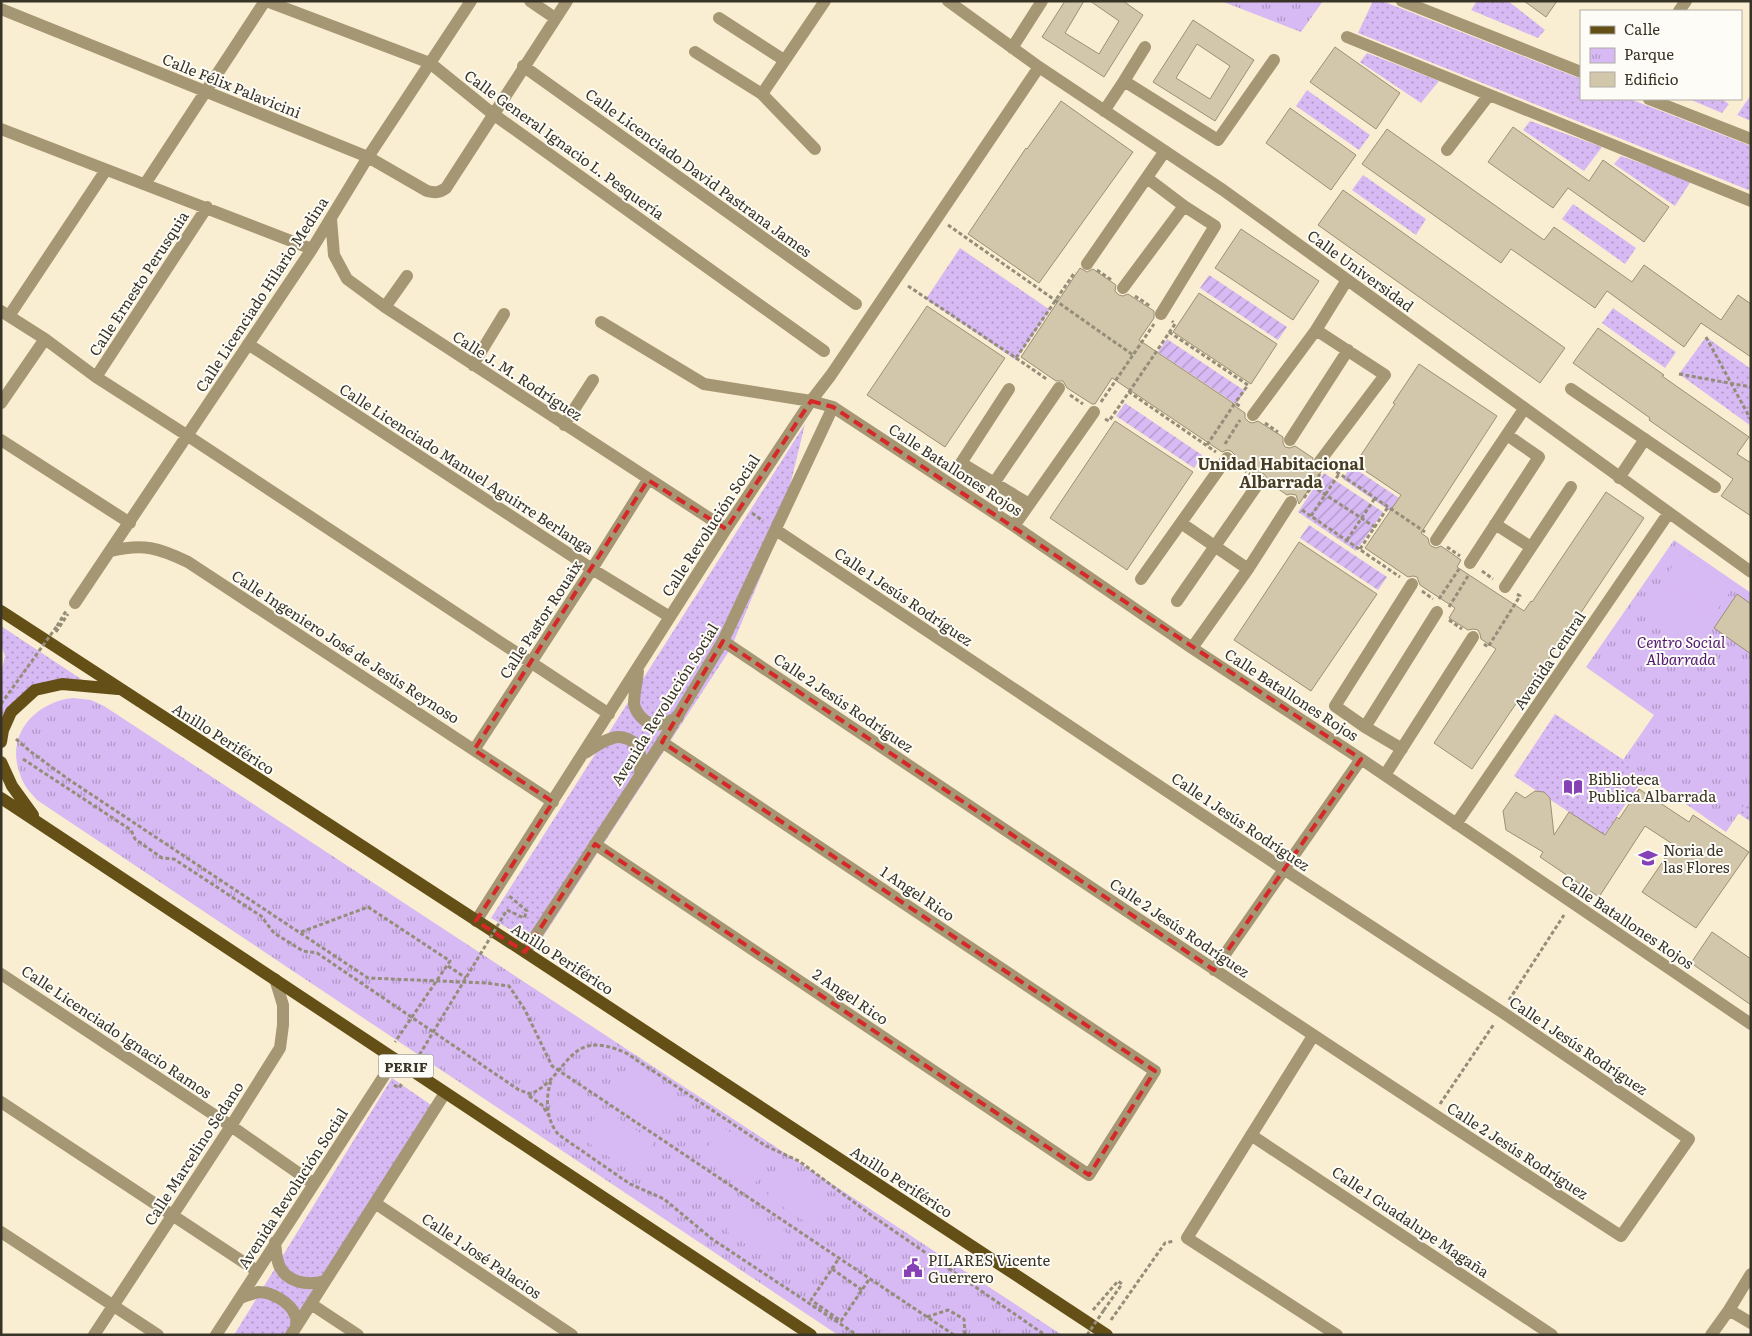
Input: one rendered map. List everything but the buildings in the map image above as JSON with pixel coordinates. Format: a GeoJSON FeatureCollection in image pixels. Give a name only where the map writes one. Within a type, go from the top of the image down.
{"type":"FeatureCollection","features":[{"type":"Feature","properties":{"kind":"main road","name":"Anillo Periférico"},"geometry":{"type":"LineString","coordinates":[[1,611],[525,952],[1104,1333]]}},
{"type":"Feature","properties":{"kind":"main road"},"geometry":{"type":"LineString","coordinates":[[1,742],[2,730],[11,712],[35,690],[62,684],[120,690]]}},
{"type":"Feature","properties":{"kind":"main road"},"geometry":{"type":"LineString","coordinates":[[1,762],[12,786],[39,823]]}},
{"type":"Feature","properties":{"kind":"main road","name":"PERIF"},"geometry":{"type":"LineString","coordinates":[[1,798],[811,1335]]}},
{"type":"Feature","properties":{"kind":"street","name":"Calle General Ignacio L. Pesquería"},"geometry":{"type":"LineString","coordinates":[[266,1],[430,62],[493,114],[824,351]]}},
{"type":"Feature","properties":{"kind":"street"},"geometry":{"type":"LineString","coordinates":[[145,184],[266,1]]}},
{"type":"Feature","properties":{"kind":"street","name":"Calle Licenciado Hilario Medina"},"geometry":{"type":"LineString","coordinates":[[72,608],[312,248],[368,157],[471,1]]}},
{"type":"Feature","properties":{"kind":"street"},"geometry":{"type":"LineString","coordinates":[[530,1],[555,18]]}},
{"type":"Feature","properties":{"kind":"street"},"geometry":{"type":"LineString","coordinates":[[493,114],[566,1]]}},
{"type":"Feature","properties":{"kind":"street"},"geometry":{"type":"LineString","coordinates":[[762,94],[825,1]]}},
{"type":"Feature","properties":{"kind":"street","name":"Calle Universidad"},"geometry":{"type":"LineString","coordinates":[[948,1],[1039,67],[1222,190],[1668,514],[1751,572]]}},
{"type":"Feature","properties":{"kind":"street"},"geometry":{"type":"LineString","coordinates":[[1012,48],[1042,1]]}},
{"type":"Feature","properties":{"kind":"street"},"geometry":{"type":"LineString","coordinates":[[1402,1],[1580,72]]}},
{"type":"Feature","properties":{"kind":"street","name":"Calle Félix Palavicini"},"geometry":{"type":"LineString","coordinates":[[1,9],[368,157],[427,191],[440,192],[446,188],[493,114]]}},
{"type":"Feature","properties":{"kind":"street"},"geometry":{"type":"LineString","coordinates":[[719,18],[784,60]]}},
{"type":"Feature","properties":{"kind":"street"},"geometry":{"type":"LineString","coordinates":[[1347,37],[1751,201]]}},
{"type":"Feature","properties":{"kind":"street"},"geometry":{"type":"LineString","coordinates":[[1104,111],[1145,47]]}},
{"type":"Feature","properties":{"kind":"street"},"geometry":{"type":"LineString","coordinates":[[695,52],[762,94],[814,149]]}},
{"type":"Feature","properties":{"kind":"street"},"geometry":{"type":"LineString","coordinates":[[1124,81],[1218,140],[1274,60]]}},
{"type":"Feature","properties":{"kind":"street","name":"Calle Licenciado David Pastrana James"},"geometry":{"type":"LineString","coordinates":[[524,66],[856,304]]}},
{"type":"Feature","properties":{"kind":"street","name":"Calle Revolución Social"},"geometry":{"type":"LineString","coordinates":[[476,921],[726,529],[1039,67]]}},
{"type":"Feature","properties":{"kind":"street"},"geometry":{"type":"LineString","coordinates":[[1447,150],[1489,95]]}},
{"type":"Feature","properties":{"kind":"street"},"geometry":{"type":"LineString","coordinates":[[1652,100],[1751,139]]}},
{"type":"Feature","properties":{"kind":"street"},"geometry":{"type":"LineString","coordinates":[[2,131],[312,248]]}},
{"type":"Feature","properties":{"kind":"street"},"geometry":{"type":"LineString","coordinates":[[1087,264],[1165,151]]}},
{"type":"Feature","properties":{"kind":"street"},"geometry":{"type":"LineString","coordinates":[[106,170],[5,313],[96,377],[609,714]]}},
{"type":"Feature","properties":{"kind":"street"},"geometry":{"type":"LineString","coordinates":[[1147,178],[1184,206],[1215,226],[1161,314]]}},
{"type":"Feature","properties":{"kind":"street"},"geometry":{"type":"LineString","coordinates":[[1124,288],[1184,206]]}},
{"type":"Feature","properties":{"kind":"street","name":"Calle Ernesto Perusquia"},"geometry":{"type":"LineString","coordinates":[[96,377],[207,208]]}},
{"type":"Feature","properties":{"kind":"street","name":"Calle J. M. Rodríguez"},"geometry":{"type":"LineString","coordinates":[[331,219],[334,255],[347,279],[386,308],[726,529]]}},
{"type":"Feature","properties":{"kind":"street"},"geometry":{"type":"LineString","coordinates":[[386,308],[407,276]]}},
{"type":"Feature","properties":{"kind":"street"},"geometry":{"type":"LineString","coordinates":[[1250,413],[1316,330],[1347,280]]}},
{"type":"Feature","properties":{"kind":"street"},"geometry":{"type":"LineString","coordinates":[[473,364],[504,314]]}},
{"type":"Feature","properties":{"kind":"street","name":"Calle Batallones Rojos"},"geometry":{"type":"LineString","coordinates":[[601,322],[704,384],[811,401],[833,407],[1014,526],[1192,648],[1361,758],[1751,1024]]}},
{"type":"Feature","properties":{"kind":"street"},"geometry":{"type":"LineString","coordinates":[[1316,330],[1385,375],[1323,463]]}},
{"type":"Feature","properties":{"kind":"street"},"geometry":{"type":"LineString","coordinates":[[1,403],[45,340]]}},
{"type":"Feature","properties":{"kind":"street","name":"Calle Licenciado Manuel Aguirre Berlanga"},"geometry":{"type":"LineString","coordinates":[[248,344],[592,569],[670,617]]}},
{"type":"Feature","properties":{"kind":"street"},"geometry":{"type":"LineString","coordinates":[[1290,440],[1348,350]]}},
{"type":"Feature","properties":{"kind":"street"},"geometry":{"type":"LineString","coordinates":[[564,425],[593,380]]}},
{"type":"Feature","properties":{"kind":"street"},"geometry":{"type":"LineString","coordinates":[[1009,388],[961,463],[1029,504]]}},
{"type":"Feature","properties":{"kind":"street"},"geometry":{"type":"LineString","coordinates":[[994,483],[1059,388]]}},
{"type":"Feature","properties":{"kind":"street"},"geometry":{"type":"LineString","coordinates":[[1571,389],[1715,487]]}},
{"type":"Feature","properties":{"kind":"street","name":"Avenida Revolución Social"},"geometry":{"type":"LineString","coordinates":[[525,952],[678,717],[724,641],[833,407]]}},
{"type":"Feature","properties":{"kind":"street"},"geometry":{"type":"LineString","coordinates":[[1436,540],[1524,409]]}},
{"type":"Feature","properties":{"kind":"street"},"geometry":{"type":"LineString","coordinates":[[1014,526],[1094,412]]}},
{"type":"Feature","properties":{"kind":"street"},"geometry":{"type":"LineString","coordinates":[[1470,563],[1539,457],[1507,435]]}},
{"type":"Feature","properties":{"kind":"street"},"geometry":{"type":"LineString","coordinates":[[1619,478],[1645,439]]}},
{"type":"Feature","properties":{"kind":"street"},"geometry":{"type":"LineString","coordinates":[[1,440],[130,523]]}},
{"type":"Feature","properties":{"kind":"street"},"geometry":{"type":"LineString","coordinates":[[1141,579],[1181,523],[1223,456]]}},
{"type":"Feature","properties":{"kind":"street","name":"Calle Pastor Rouaix"},"geometry":{"type":"LineString","coordinates":[[474,750],[648,480]]}},
{"type":"Feature","properties":{"kind":"street"},"geometry":{"type":"LineString","coordinates":[[1177,601],[1260,481]]}},
{"type":"Feature","properties":{"kind":"street"},"geometry":{"type":"LineString","coordinates":[[1505,586],[1571,487]]}},
{"type":"Feature","properties":{"kind":"street"},"geometry":{"type":"LineString","coordinates":[[1192,648],[1294,505]]}},
{"type":"Feature","properties":{"kind":"street","name":"Avenida Central"},"geometry":{"type":"LineString","coordinates":[[1456,824],[1668,514]]}},
{"type":"Feature","properties":{"kind":"street"},"geometry":{"type":"LineString","coordinates":[[1181,523],[1248,569]]}},
{"type":"Feature","properties":{"kind":"street"},"geometry":{"type":"LineString","coordinates":[[1495,524],[1531,547]]}},
{"type":"Feature","properties":{"kind":"street","name":"Calle 1 Jesús Rodríguez"},"geometry":{"type":"LineString","coordinates":[[776,530],[1285,870],[1502,1012],[1689,1139],[1621,1236]]}},
{"type":"Feature","properties":{"kind":"street","name":"Calle Ingeniero José de Jesús Reynoso"},"geometry":{"type":"LineString","coordinates":[[111,551],[130,546],[144,547],[160,550],[188,562],[553,802]]}},
{"type":"Feature","properties":{"kind":"street"},"geometry":{"type":"LineString","coordinates":[[1402,749],[1335,706],[1412,584]]}},
{"type":"Feature","properties":{"kind":"street"},"geometry":{"type":"LineString","coordinates":[[1365,727],[1440,614]]}},
{"type":"Feature","properties":{"kind":"street"},"geometry":{"type":"LineString","coordinates":[[1384,774],[1473,637]]}},
{"type":"Feature","properties":{"kind":"street","name":"Calle 2 Jesús Rodríguez"},"geometry":{"type":"LineString","coordinates":[[724,641],[1313,1036],[1621,1236]]}},
{"type":"Feature","properties":{"kind":"street","name":"Calle Revolución Social"},"geometry":{"type":"LineString","coordinates":[[638,666],[634,705],[637,714],[646,722],[656,726],[666,724],[678,717]]}},
{"type":"Feature","properties":{"kind":"street"},"geometry":{"type":"LineString","coordinates":[[584,753],[613,738],[622,737],[633,742],[639,748],[641,759],[640,776]]}},
{"type":"Feature","properties":{"kind":"street","name":"1 Angel Rico"},"geometry":{"type":"LineString","coordinates":[[662,742],[1155,1071],[1089,1175]]}},
{"type":"Feature","properties":{"kind":"street"},"geometry":{"type":"LineString","coordinates":[[1214,970],[1361,758]]}},
{"type":"Feature","properties":{"kind":"street","name":"2 Angel Rico"},"geometry":{"type":"LineString","coordinates":[[595,844],[1089,1175]]}},
{"type":"Feature","properties":{"kind":"street","name":"Calle Licenciado Ignacio Ramos"},"geometry":{"type":"LineString","coordinates":[[1,974],[314,1184]]}},
{"type":"Feature","properties":{"kind":"street","name":"Calle Marcelino Sedano"},"geometry":{"type":"LineString","coordinates":[[94,1335],[280,1048],[283,1005],[275,979]]}},
{"type":"Feature","properties":{"kind":"street"},"geometry":{"type":"LineString","coordinates":[[1313,1036],[1187,1238],[1337,1335]]}},
{"type":"Feature","properties":{"kind":"street","name":"Avenida Revolución Social"},"geometry":{"type":"LineString","coordinates":[[216,1335],[314,1184],[391,1056]]}},
{"type":"Feature","properties":{"kind":"street"},"geometry":{"type":"LineString","coordinates":[[294,1331],[445,1093]]}},
{"type":"Feature","properties":{"kind":"street"},"geometry":{"type":"LineString","coordinates":[[1,1102],[257,1271]]}},
{"type":"Feature","properties":{"kind":"street","name":"Calle 1 Guadalupe Magaña"},"geometry":{"type":"LineString","coordinates":[[1251,1135],[1552,1335]]}},
{"type":"Feature","properties":{"kind":"street","name":"Calle 1 José Palacios"},"geometry":{"type":"LineString","coordinates":[[375,1203],[572,1335]]}},
{"type":"Feature","properties":{"kind":"street"},"geometry":{"type":"LineString","coordinates":[[1,1232],[158,1335]]}},
{"type":"Feature","properties":{"kind":"street"},"geometry":{"type":"LineString","coordinates":[[275,1242],[278,1262],[282,1271],[289,1277],[302,1283],[314,1284],[325,1281]]}},
{"type":"Feature","properties":{"kind":"street"},"geometry":{"type":"LineString","coordinates":[[1711,1335],[1730,1310],[1751,1274]]}},
{"type":"Feature","properties":{"kind":"street"},"geometry":{"type":"LineString","coordinates":[[240,1298],[259,1292],[270,1294],[281,1300],[296,1315],[294,1331]]}},
{"type":"Feature","properties":{"kind":"street"},"geometry":{"type":"LineString","coordinates":[[311,1304],[358,1335]]}},
{"type":"Feature","properties":{"kind":"street"},"geometry":{"type":"LineString","coordinates":[[1730,1310],[1751,1323]]}},
{"type":"Feature","properties":{"kind":"path"},"geometry":{"type":"LineString","coordinates":[[937,218],[1133,355]]}},
{"type":"Feature","properties":{"kind":"path"},"geometry":{"type":"LineString","coordinates":[[896,278],[1109,421],[1175,324],[1084,261],[1016,358]]}},
{"type":"Feature","properties":{"kind":"path"},"geometry":{"type":"LineString","coordinates":[[1094,412],[1161,314]]}},
{"type":"Feature","properties":{"kind":"path"},"geometry":{"type":"LineString","coordinates":[[1169,332],[1248,385],[1207,445]]}},
{"type":"Feature","properties":{"kind":"path"},"geometry":{"type":"LineString","coordinates":[[1706,337],[1751,420]]}},
{"type":"Feature","properties":{"kind":"path"},"geometry":{"type":"LineString","coordinates":[[1679,374],[1751,387]]}},
{"type":"Feature","properties":{"kind":"path"},"geometry":{"type":"LineString","coordinates":[[1129,392],[1260,481]]}},
{"type":"Feature","properties":{"kind":"path"},"geometry":{"type":"LineString","coordinates":[[1236,403],[1290,440]]}},
{"type":"Feature","properties":{"kind":"path"},"geometry":{"type":"LineString","coordinates":[[1223,456],[1250,413]]}},
{"type":"Feature","properties":{"kind":"path"},"geometry":{"type":"LineString","coordinates":[[1323,463],[1520,596],[1488,647],[1440,614],[1470,563],[1438,602],[1294,505],[1312,486],[1323,463]]}},
{"type":"Feature","properties":{"kind":"path"},"geometry":{"type":"LineString","coordinates":[[1311,516],[1339,474]]}},
{"type":"Feature","properties":{"kind":"path"},"geometry":{"type":"LineString","coordinates":[[1312,486],[1375,527]]}},
{"type":"Feature","properties":{"kind":"path"},"geometry":{"type":"LineString","coordinates":[[1347,540],[1375,498]]}},
{"type":"Feature","properties":{"kind":"path"},"geometry":{"type":"LineString","coordinates":[[742,505],[776,530]]}},
{"type":"Feature","properties":{"kind":"path"},"geometry":{"type":"LineString","coordinates":[[1360,549],[1388,507]]}},
{"type":"Feature","properties":{"kind":"path"},"geometry":{"type":"LineString","coordinates":[[1,704],[57,626],[66,610],[72,608]]}},
{"type":"Feature","properties":{"kind":"path"},"geometry":{"type":"LineString","coordinates":[[49,643],[72,608]]}},
{"type":"Feature","properties":{"kind":"path"},"geometry":{"type":"LineString","coordinates":[[31,752],[68,779],[368,978],[486,983],[509,986],[525,1010],[552,1066],[954,1335]]}},
{"type":"Feature","properties":{"kind":"path"},"geometry":{"type":"LineString","coordinates":[[23,759],[131,830],[135,839],[162,858],[174,859],[261,916],[274,933],[302,951],[317,953],[526,1093],[542,1105],[549,1116]]}},
{"type":"Feature","properties":{"kind":"path"},"geometry":{"type":"LineString","coordinates":[[406,1077],[507,910],[524,918],[527,911],[512,898]]}},
{"type":"Feature","properties":{"kind":"path"},"geometry":{"type":"LineString","coordinates":[[300,933],[368,907],[450,961],[391,1056]]}},
{"type":"Feature","properties":{"kind":"path"},"geometry":{"type":"LineString","coordinates":[[448,966],[466,978]]}},
{"type":"Feature","properties":{"kind":"path"},"geometry":{"type":"LineString","coordinates":[[526,1093],[531,1094],[538,1091],[552,1079],[575,1052],[591,1046],[608,1046],[631,1055],[766,1146],[799,1161],[879,1221],[1045,1335]]}},
{"type":"Feature","properties":{"kind":"path"},"geometry":{"type":"LineString","coordinates":[[552,1079],[548,1092],[549,1116],[559,1135],[630,1184],[664,1199],[712,1239],[857,1335]]}},
{"type":"Feature","properties":{"kind":"path"},"geometry":{"type":"LineString","coordinates":[[1104,1333],[1165,1243],[1187,1238]]}},
{"type":"Feature","properties":{"kind":"path"},"geometry":{"type":"LineString","coordinates":[[839,1258],[811,1300],[841,1320],[870,1278]]}},
{"type":"Feature","properties":{"kind":"path"},"geometry":{"type":"LineString","coordinates":[[832,1269],[862,1290]]}},
{"type":"Feature","properties":{"kind":"path"},"geometry":{"type":"LineString","coordinates":[[1087,1335],[1122,1284],[1118,1281],[1098,1304]]}},
{"type":"Feature","properties":{"kind":"path"},"geometry":{"type":"LineString","coordinates":[[927,1317],[948,1310],[964,1319],[965,1335]]}},
{"type":"Feature","properties":{"kind":"highlighted area"},"geometry":{"type":"Polygon","coordinates":[[[811,401],[833,407],[1361,759],[1214,970],[723,641],[662,742],[1155,1071],[1089,1175],[595,844],[525,952],[476,921],[553,802],[474,750],[648,480],[726,529],[811,401]]]}},
{"type":"Feature","properties":{"kind":"green space"},"geometry":{"type":"Polygon","coordinates":[[[1221,1],[1323,1],[1301,32],[1221,1]]]}},
{"type":"Feature","properties":{"kind":"green space"},"geometry":{"type":"Polygon","coordinates":[[[1373,1],[1382,1],[1580,79],[1580,100],[1633,100],[1751,146],[1751,191],[1358,33],[1373,1]]]}},
{"type":"Feature","properties":{"kind":"green space"},"geometry":{"type":"Polygon","coordinates":[[[1477,1],[1508,1],[1545,30],[1538,38],[1471,10],[1477,1]]]}},
{"type":"Feature","properties":{"kind":"green space"},"geometry":{"type":"Polygon","coordinates":[[[1367,53],[1439,81],[1421,103],[1360,62],[1367,53]]]}},
{"type":"Feature","properties":{"kind":"green space"},"geometry":{"type":"Polygon","coordinates":[[[1307,90],[1370,135],[1359,150],[1296,106],[1307,90]]]}},
{"type":"Feature","properties":{"kind":"green space"},"geometry":{"type":"Polygon","coordinates":[[[1751,95],[1751,121],[1737,115],[1751,95]]]}},
{"type":"Feature","properties":{"kind":"green space"},"geometry":{"type":"Polygon","coordinates":[[[1691,100],[1723,100],[1729,104],[1722,113],[1691,100]]]}},
{"type":"Feature","properties":{"kind":"green space"},"geometry":{"type":"Polygon","coordinates":[[[1530,121],[1602,147],[1584,171],[1523,130],[1530,121]]]}},
{"type":"Feature","properties":{"kind":"green space"},"geometry":{"type":"Polygon","coordinates":[[[1621,156],[1691,181],[1675,206],[1614,164],[1621,156]]]}},
{"type":"Feature","properties":{"kind":"green space"},"geometry":{"type":"Polygon","coordinates":[[[1363,175],[1426,219],[1416,235],[1352,190],[1363,175]]]}},
{"type":"Feature","properties":{"kind":"green space"},"geometry":{"type":"Polygon","coordinates":[[[1573,204],[1636,248],[1625,264],[1562,219],[1573,204]]]}},
{"type":"Feature","properties":{"kind":"green space"},"geometry":{"type":"Polygon","coordinates":[[[960,248],[1050,310],[1016,360],[926,299],[960,248]]]}},
{"type":"Feature","properties":{"kind":"green space"},"geometry":{"type":"Polygon","coordinates":[[[1209,275],[1287,327],[1278,340],[1200,288],[1209,275]]]}},
{"type":"Feature","properties":{"kind":"green space"},"geometry":{"type":"Polygon","coordinates":[[[1613,308],[1676,352],[1665,368],[1602,323],[1613,308]]]}},
{"type":"Feature","properties":{"kind":"green space"},"geometry":{"type":"Polygon","coordinates":[[[1706,337],[1751,369],[1751,426],[1679,374],[1706,337]]]}},
{"type":"Feature","properties":{"kind":"green space"},"geometry":{"type":"Polygon","coordinates":[[[1167,339],[1245,391],[1236,404],[1158,352],[1167,339]]]}},
{"type":"Feature","properties":{"kind":"green space"},"geometry":{"type":"Polygon","coordinates":[[[1125,403],[1202,455],[1194,468],[1116,416],[1125,403]]]}},
{"type":"Feature","properties":{"kind":"green space"},"geometry":{"type":"Polygon","coordinates":[[[805,424],[778,535],[731,648],[537,946],[491,918],[805,424]]]}},
{"type":"Feature","properties":{"kind":"green space"},"geometry":{"type":"Polygon","coordinates":[[[1351,466],[1429,518],[1420,531],[1343,479],[1351,466]]]}},
{"type":"Feature","properties":{"kind":"green space"},"geometry":{"type":"Polygon","coordinates":[[[1324,473],[1383,512],[1356,551],[1298,512],[1324,473]]]}},
{"type":"Feature","properties":{"kind":"green space"},"geometry":{"type":"Polygon","coordinates":[[[1309,525],[1387,577],[1378,590],[1300,538],[1309,525]]]}},
{"type":"Feature","properties":{"kind":"green space","name":"Centro Social Albarrada"},"geometry":{"type":"Polygon","coordinates":[[[1674,540],[1751,593],[1751,795],[1726,832],[1623,760],[1654,715],[1586,667],[1674,540]]]}},
{"type":"Feature","properties":{"kind":"green space"},"geometry":{"type":"Polygon","coordinates":[[[1683,551],[1734,586],[1715,613],[1664,578],[1683,551]]]}},
{"type":"Feature","properties":{"kind":"green space"},"geometry":{"type":"Polygon","coordinates":[[[1662,582],[1713,616],[1694,644],[1643,609],[1662,582]]]}},
{"type":"Feature","properties":{"kind":"green space"},"geometry":{"type":"Polygon","coordinates":[[[1,626],[84,681],[32,689],[1,730],[1,673],[5,656],[1,645],[1,626]]]}},
{"type":"Feature","properties":{"kind":"green space"},"geometry":{"type":"Polygon","coordinates":[[[73,698],[91,700],[104,706],[1062,1335],[838,1335],[37,800],[21,778],[16,760],[20,734],[27,723],[47,706],[73,698]]]}},
{"type":"Feature","properties":{"kind":"green space"},"geometry":{"type":"Polygon","coordinates":[[[1555,714],[1646,775],[1604,835],[1514,776],[1555,714]]]}},
{"type":"Feature","properties":{"kind":"green space"},"geometry":{"type":"Polygon","coordinates":[[[1751,795],[1751,822],[1738,813],[1751,795]]]}},
{"type":"Feature","properties":{"kind":"green space"},"geometry":{"type":"Polygon","coordinates":[[[629,1067],[681,1101],[661,1131],[609,1097],[629,1067]]]}},
{"type":"Feature","properties":{"kind":"green space"},"geometry":{"type":"Polygon","coordinates":[[[392,1078],[434,1107],[289,1335],[234,1335],[392,1078]]]}},
{"type":"Feature","properties":{"kind":"green space"},"geometry":{"type":"Polygon","coordinates":[[[602,1108],[654,1142],[634,1173],[581,1138],[602,1108]]]}},
{"type":"Feature","properties":{"kind":"green space"},"geometry":{"type":"Polygon","coordinates":[[[720,1128],[724,1128],[770,1160],[754,1185],[750,1185],[705,1155],[705,1151],[720,1128]]]}},
{"type":"Feature","properties":{"kind":"green space"},"geometry":{"type":"Polygon","coordinates":[[[784,1170],[833,1202],[817,1227],[814,1228],[767,1196],[784,1170]]]}},
{"type":"Feature","properties":{"kind":"green space"},"geometry":{"type":"Polygon","coordinates":[[[743,1205],[790,1235],[790,1241],[774,1263],[726,1231],[743,1205]]]}},
{"type":"Feature","properties":{"kind":"place","name":"Biblioteca Publica Albarrada"},"geometry":{"type":"Point","coordinates":[1573,787]}},
{"type":"Feature","properties":{"kind":"place","name":"Noria de las Flores"},"geometry":{"type":"Point","coordinates":[1648,858]}},
{"type":"Feature","properties":{"kind":"place","name":"PILARES Vicente Guerrero"},"geometry":{"type":"Point","coordinates":[913,1268]}},
{"type":"Feature","properties":{"kind":"district","name":"Unidad Habitacional Albarrada"},"geometry":{"type":"Point","coordinates":[1281,472]}}]}
